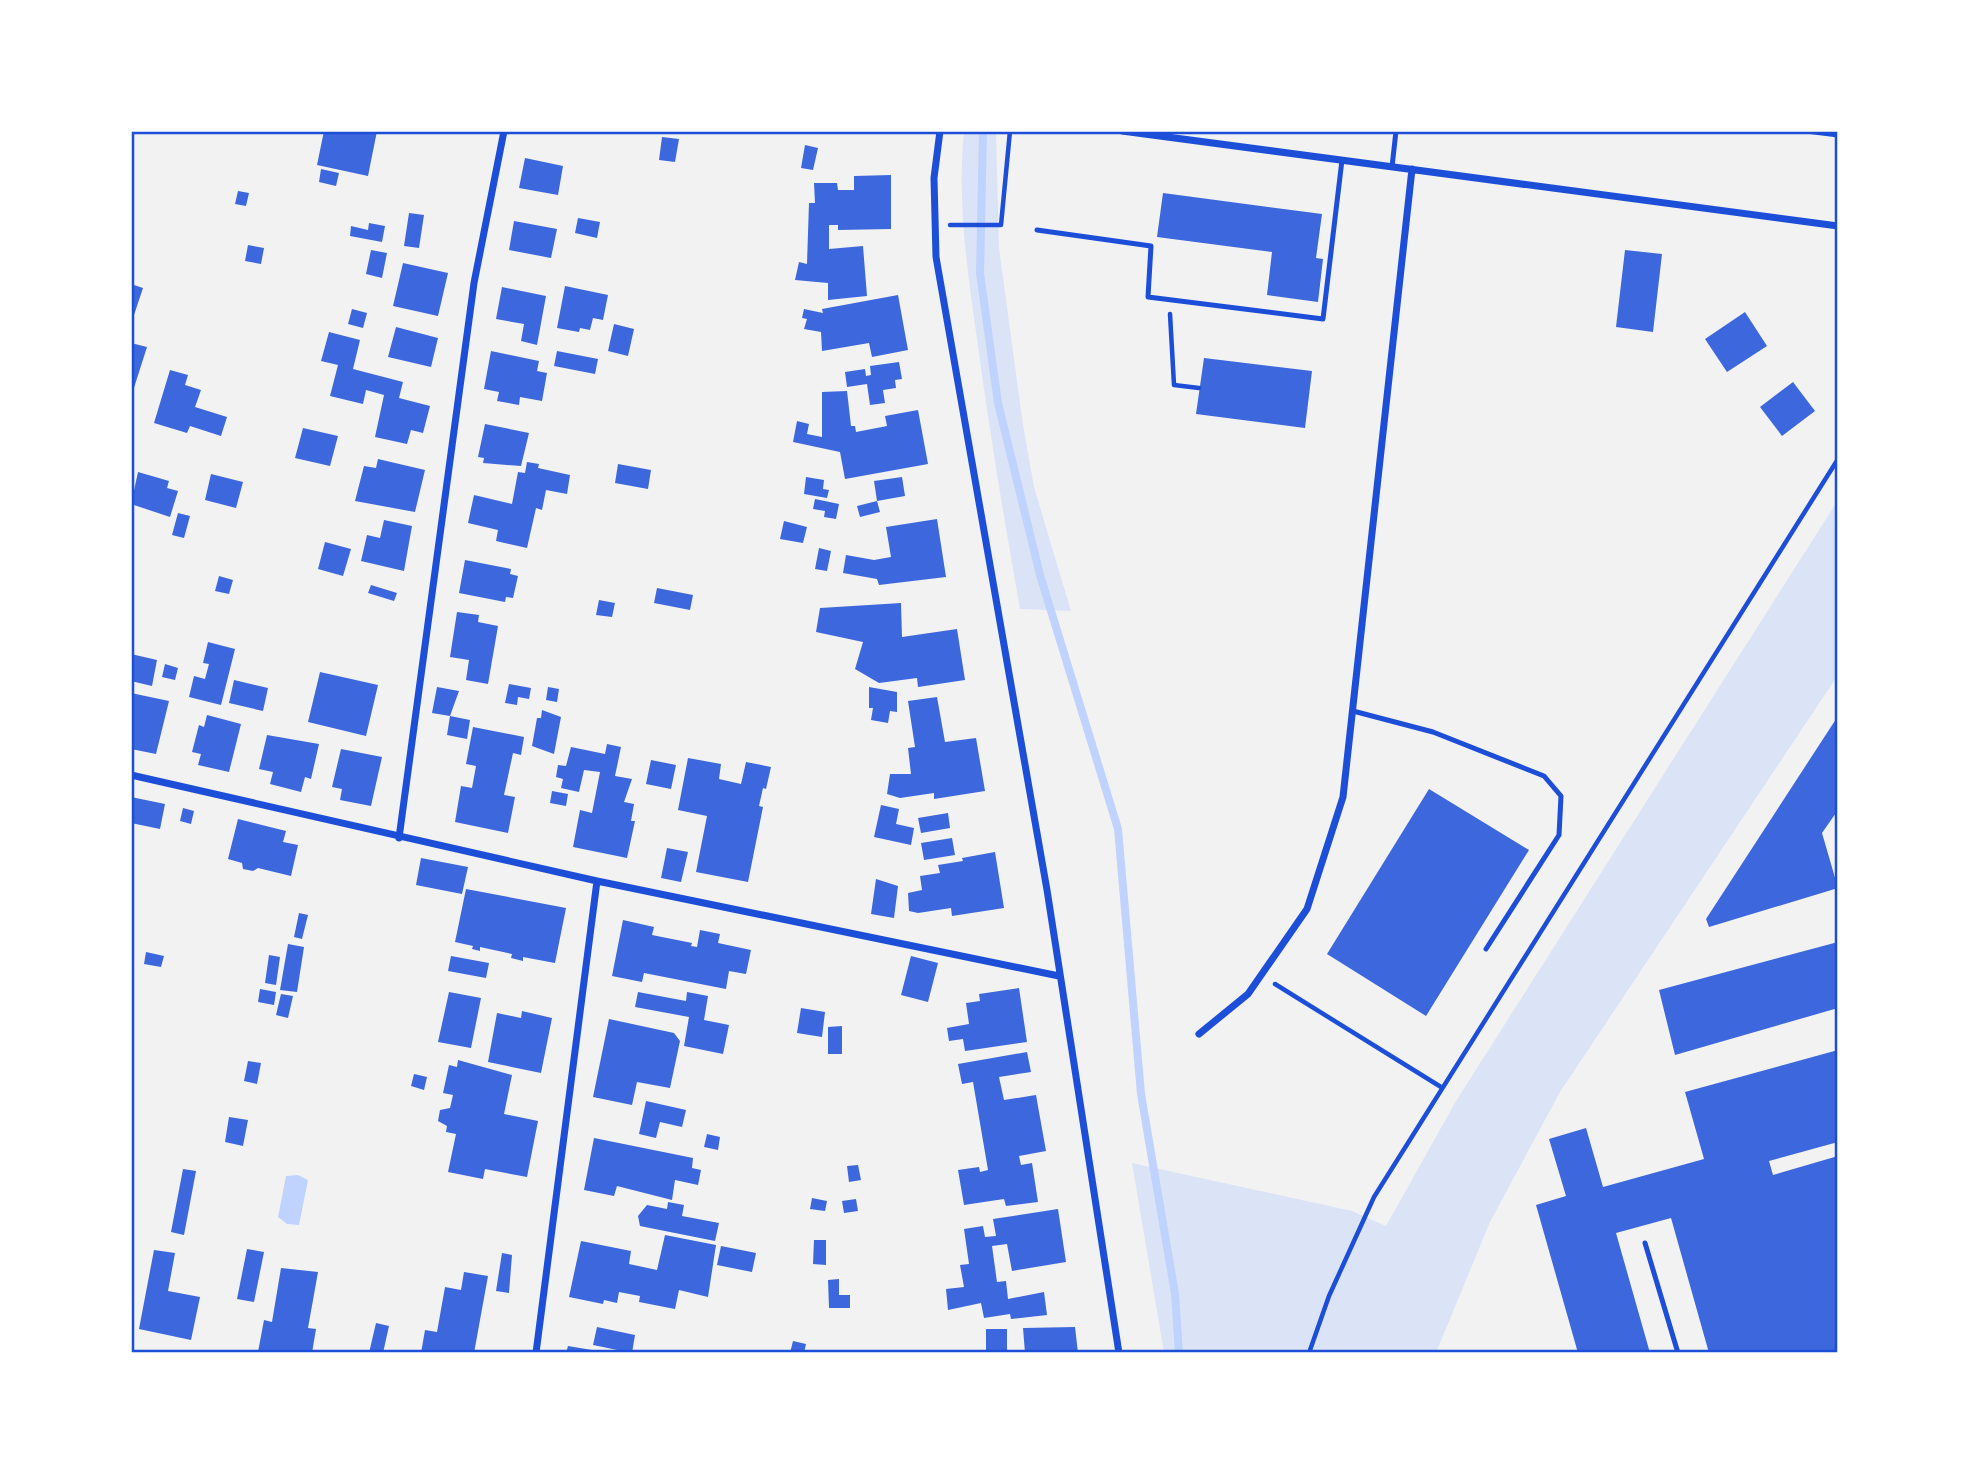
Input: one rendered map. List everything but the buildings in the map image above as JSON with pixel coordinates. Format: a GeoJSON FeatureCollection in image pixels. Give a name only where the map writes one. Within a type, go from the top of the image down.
{"type":"FeatureCollection","features":[{"type":"Feature","properties":{"kind":"street"},"geometry":{"type":"LineString","coordinates":[[399,838],[474,283],[505,131]]}},
{"type":"Feature","properties":{"kind":"street"},"geometry":{"type":"LineString","coordinates":[[940,131],[934,178],[936,257],[1047,890],[1119,1353]]}},
{"type":"Feature","properties":{"kind":"street"},"geometry":{"type":"LineString","coordinates":[[1122,131],[1838,226]]}},
{"type":"Feature","properties":{"kind":"street"},"geometry":{"type":"LineString","coordinates":[[1199,1034],[1248,994],[1307,909],[1343,797],[1412,169]]}},
{"type":"Feature","properties":{"kind":"street"},"geometry":{"type":"LineString","coordinates":[[131,775],[597,881],[1059,976]]}},
{"type":"Feature","properties":{"kind":"street"},"geometry":{"type":"LineString","coordinates":[[536,1353],[597,881]]}},
{"type":"Feature","properties":{"kind":"lane"},"geometry":{"type":"LineString","coordinates":[[1392,167],[1396,131]]}},
{"type":"Feature","properties":{"kind":"lane"},"geometry":{"type":"LineString","coordinates":[[1806,131],[1838,135]]}},
{"type":"Feature","properties":{"kind":"lane"},"geometry":{"type":"LineString","coordinates":[[1037,230],[1151,246],[1148,297],[1323,319],[1342,160]]}},
{"type":"Feature","properties":{"kind":"lane"},"geometry":{"type":"LineString","coordinates":[[1353,711],[1433,732],[1544,776],[1561,796],[1559,835],[1486,949]]}},
{"type":"Feature","properties":{"kind":"lane"},"geometry":{"type":"LineString","coordinates":[[1645,1243],[1678,1353]]}},
{"type":"Feature","properties":{"kind":"path"},"geometry":{"type":"LineString","coordinates":[[971,225],[1001,225],[1010,131]]}},
{"type":"Feature","properties":{"kind":"path"},"geometry":{"type":"LineString","coordinates":[[1169,299],[1174,386],[1199,388]]}},
{"type":"Feature","properties":{"kind":"path"},"geometry":{"type":"LineString","coordinates":[[1309,1353],[1329,1296],[1374,1197],[1838,458]]}},
{"type":"Feature","properties":{"kind":"path"},"geometry":{"type":"LineString","coordinates":[[1261,975],[1441,1087]]}},
{"type":"Feature","properties":{"kind":"shaded area"},"geometry":{"type":"Polygon","coordinates":[[[964,131],[996,131],[999,248],[1023,425],[1034,487],[1071,611],[1020,609],[992,440],[967,261],[962,209],[964,131]]]}},
{"type":"Feature","properties":{"kind":"shaded area"},"geometry":{"type":"Polygon","coordinates":[[[1838,500],[1838,675],[1560,1092],[1490,1222],[1436,1353],[1164,1353],[1132,1163],[1352,1211],[1386,1226],[1456,1101],[1838,500]]]}},
{"type":"Feature","properties":{"kind":"water"},"geometry":{"type":"Polygon","coordinates":[[[298,1175],[308,1180],[299,1225],[287,1224],[278,1217],[286,1176],[298,1175]]]}},
{"type":"Feature","properties":{"kind":"waterway"},"geometry":{"type":"LineString","coordinates":[[983,131],[980,273],[998,403],[1040,575],[1118,829],[1141,1094],[1175,1294],[1179,1353]]}}]}
